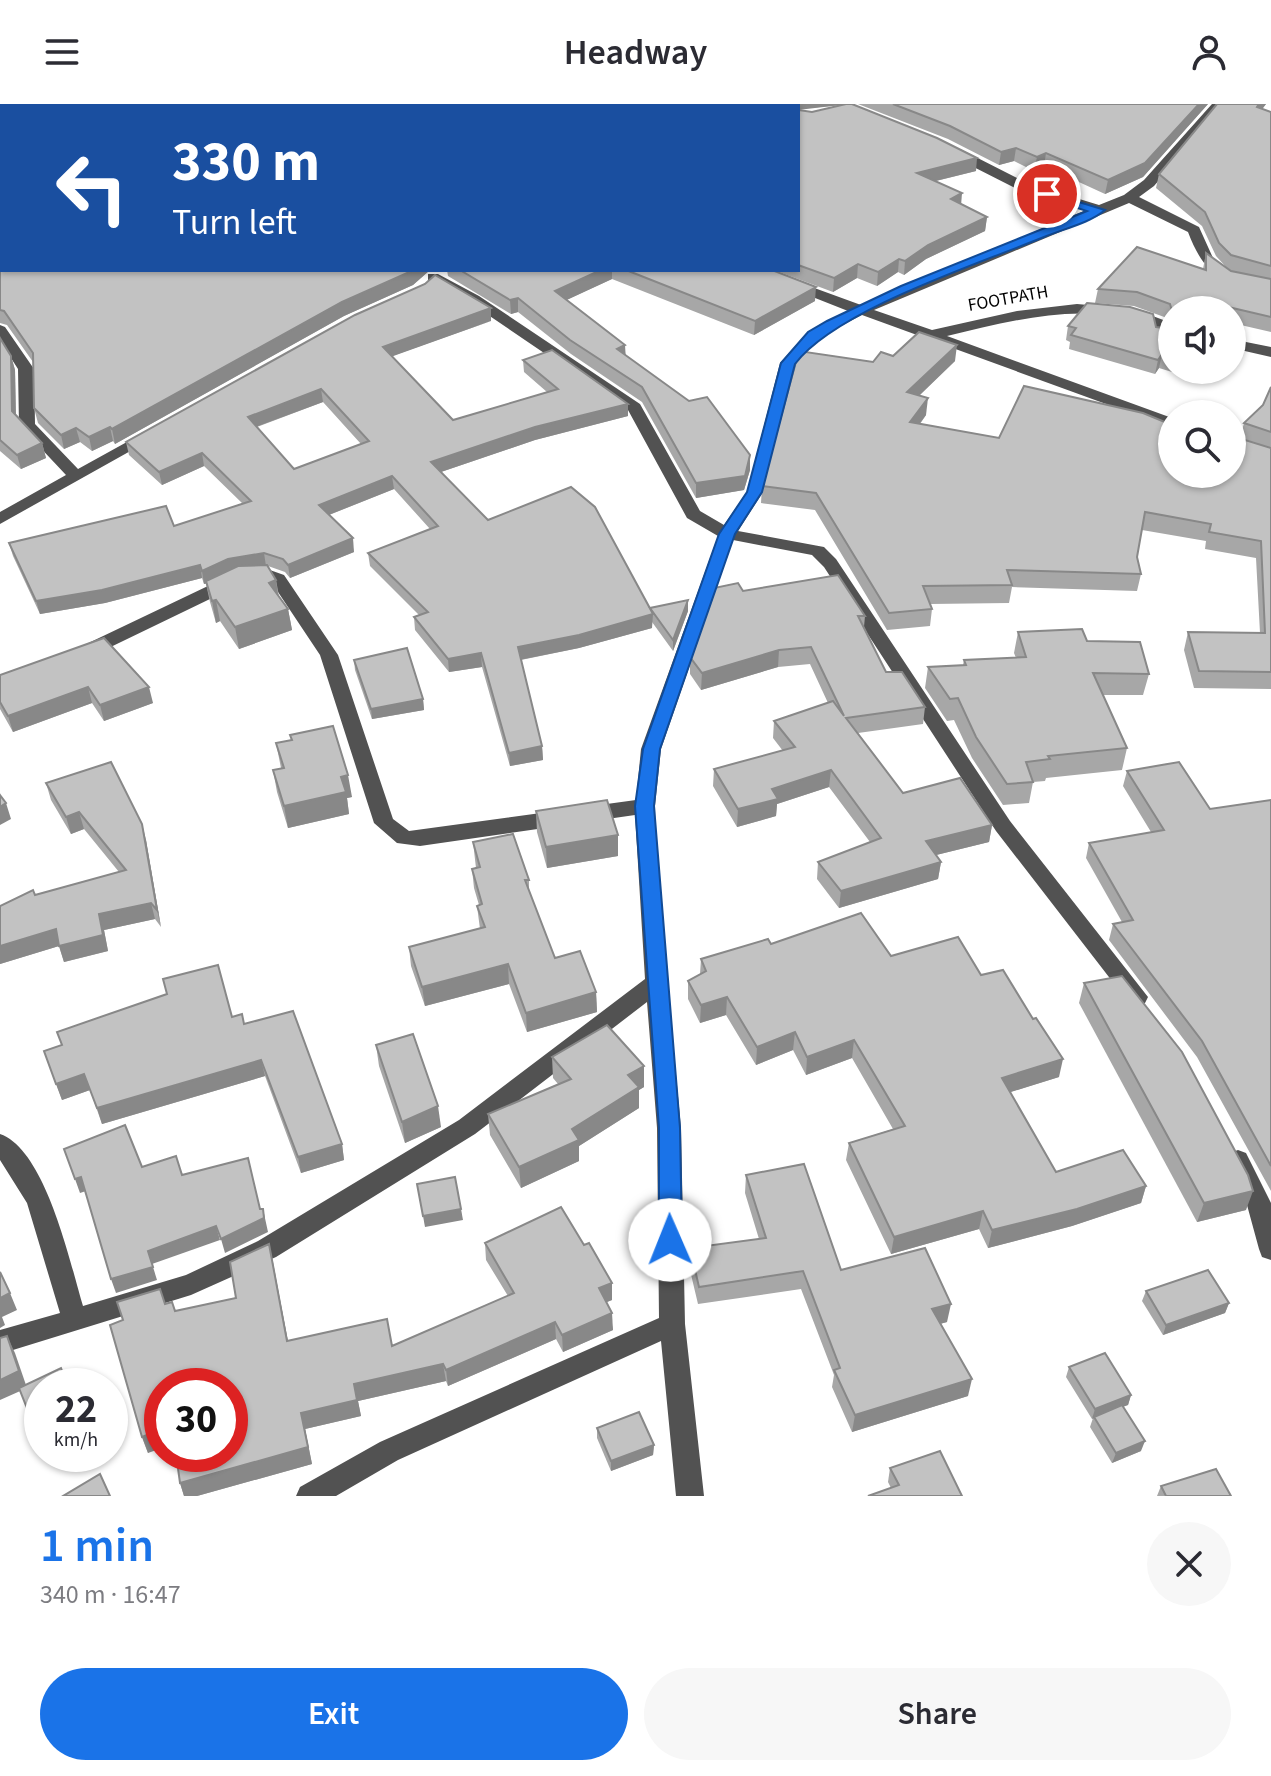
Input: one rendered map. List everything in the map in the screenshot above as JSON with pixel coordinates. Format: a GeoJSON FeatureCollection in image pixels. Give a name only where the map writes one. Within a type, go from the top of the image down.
{"type":"FeatureCollection","features":[{"type":"Feature","properties":{"kind":"street"},"geometry":{"type":"LineString","coordinates":[[690,1496],[672,1324],[669,1128],[645,806],[651,749],[727,534],[755,492],[788,363],[813,335],[864,310],[945,272],[1129,198],[1149,183],[1219,104]]}},
{"type":"Feature","properties":{"kind":"street"},"geometry":{"type":"LineString","coordinates":[[942,145],[1022,186],[1099,210]]}},
{"type":"Feature","properties":{"kind":"street"},"geometry":{"type":"LineString","coordinates":[[1129,198],[1194,230],[1211,270],[1232,282],[1271,288]]}},
{"type":"Feature","properties":{"kind":"street"},"geometry":{"type":"LineString","coordinates":[[757,272],[1158,418]]}},
{"type":"Feature","properties":{"kind":"street"},"geometry":{"type":"LineString","coordinates":[[420,291],[437,274],[634,407],[693,514],[727,534],[818,551],[830,563],[1003,826],[1148,1011]]}},
{"type":"Feature","properties":{"kind":"street","name":"FOOTPATH"},"geometry":{"type":"LineString","coordinates":[[931,335],[1051,309],[1148,317],[1158,322]]}},
{"type":"Feature","properties":{"kind":"street"},"geometry":{"type":"LineString","coordinates":[[0,330],[26,369],[27,425],[77,477]]}},
{"type":"Feature","properties":{"kind":"street"},"geometry":{"type":"LineString","coordinates":[[1246,347],[1271,352]]}},
{"type":"Feature","properties":{"kind":"street"},"geometry":{"type":"LineString","coordinates":[[0,519],[172,423]]}},
{"type":"Feature","properties":{"kind":"street"},"geometry":{"type":"LineString","coordinates":[[62,663],[237,579],[267,575],[278,579],[329,655],[384,823],[393,832],[420,839],[645,806]]}},
{"type":"Feature","properties":{"kind":"street"},"geometry":{"type":"LineString","coordinates":[[0,1342],[191,1284],[267,1249],[467,1127],[657,982]]}},
{"type":"Feature","properties":{"kind":"street"},"geometry":{"type":"LineString","coordinates":[[1228,1141],[1256,1192],[1271,1249]]}},
{"type":"Feature","properties":{"kind":"street"},"geometry":{"type":"LineString","coordinates":[[0,1144],[17,1159],[38,1197],[74,1319]]}},
{"type":"Feature","properties":{"kind":"street"},"geometry":{"type":"LineString","coordinates":[[310,1496],[389,1451],[672,1324]]}},
{"type":"Feature","properties":{"kind":"building"},"geometry":{"type":"Polygon","coordinates":[[[852,104],[937,138],[977,158],[917,173],[962,193],[951,199],[987,217],[878,272],[858,264],[834,278],[800,266],[800,110],[812,112],[852,104]]]}},
{"type":"Feature","properties":{"kind":"building"},"geometry":{"type":"Polygon","coordinates":[[[893,104],[1199,104],[1145,163],[1108,180],[1046,153],[1037,157],[1016,148],[1001,152],[950,126],[893,104]]]}},
{"type":"Feature","properties":{"kind":"building"},"geometry":{"type":"Polygon","coordinates":[[[1217,104],[1259,104],[1257,107],[1271,112],[1271,266],[1231,255],[1219,243],[1205,212],[1159,174],[1217,104]]]}},
{"type":"Feature","properties":{"kind":"building"},"geometry":{"type":"Polygon","coordinates":[[[1137,247],[1206,270],[1206,253],[1231,271],[1271,279],[1271,317],[1246,311],[1246,296],[1158,296],[1158,300],[1137,292],[1098,289],[1137,247]]]}},
{"type":"Feature","properties":{"kind":"building"},"geometry":{"type":"Polygon","coordinates":[[[0,272],[410,272],[342,302],[112,429],[110,427],[89,437],[76,428],[61,435],[34,408],[33,353],[4,311],[0,310],[0,272]]]}},
{"type":"Feature","properties":{"kind":"building"},"geometry":{"type":"Polygon","coordinates":[[[463,272],[597,272],[555,291],[625,345],[617,349],[689,401],[707,397],[750,455],[745,476],[696,483],[642,387],[570,340],[518,298],[510,300],[463,272]]]}},
{"type":"Feature","properties":{"kind":"building"},"geometry":{"type":"Polygon","coordinates":[[[631,272],[777,272],[816,287],[755,321],[631,272]]]}},
{"type":"Feature","properties":{"kind":"building"},"geometry":{"type":"Polygon","coordinates":[[[435,275],[491,308],[383,347],[453,420],[558,389],[523,360],[552,350],[628,404],[535,427],[431,462],[488,520],[571,487],[595,507],[653,614],[579,635],[518,647],[542,746],[509,753],[481,653],[448,659],[414,617],[428,612],[368,553],[438,526],[392,476],[319,505],[353,538],[288,565],[283,559],[264,553],[228,559],[202,571],[200,565],[102,590],[36,601],[9,543],[166,506],[174,526],[251,501],[202,453],[159,472],[126,442],[355,315],[425,284],[435,275]],[[321,389],[248,417],[294,469],[369,441],[321,389]]]}},
{"type":"Feature","properties":{"kind":"building"},"geometry":{"type":"Polygon","coordinates":[[[1087,303],[1130,307],[1153,314],[1158,327],[1158,360],[1071,335],[1076,328],[1068,326],[1087,303]]]}},
{"type":"Feature","properties":{"kind":"building"},"geometry":{"type":"Polygon","coordinates":[[[919,332],[957,345],[907,392],[928,398],[910,422],[999,438],[1024,386],[1143,413],[1158,419],[1158,488],[1246,488],[1246,440],[1271,448],[1271,672],[1199,671],[1188,632],[1265,633],[1261,541],[1209,532],[1211,524],[1145,512],[1137,557],[1141,574],[1007,570],[1012,585],[923,586],[932,609],[889,613],[816,493],[762,486],[799,351],[873,362],[881,352],[893,356],[919,332]]]}},
{"type":"Feature","properties":{"kind":"building"},"geometry":{"type":"Polygon","coordinates":[[[0,338],[11,356],[12,411],[42,443],[17,455],[0,440],[0,338]]]}},
{"type":"Feature","properties":{"kind":"building"},"geometry":{"type":"Polygon","coordinates":[[[1271,387],[1271,432],[1246,424],[1263,405],[1271,387]]]}},
{"type":"Feature","properties":{"kind":"building"},"geometry":{"type":"Polygon","coordinates":[[[267,565],[276,580],[269,583],[288,609],[235,627],[216,600],[212,601],[206,581],[238,566],[267,565]]]}},
{"type":"Feature","properties":{"kind":"building"},"geometry":{"type":"Polygon","coordinates":[[[838,575],[865,616],[858,616],[886,672],[902,672],[925,707],[846,718],[903,793],[960,778],[992,825],[926,841],[941,862],[841,891],[818,862],[881,838],[831,770],[772,789],[778,799],[738,809],[714,769],[795,747],[774,721],[833,701],[844,716],[811,647],[779,650],[702,673],[690,657],[714,588],[738,583],[743,591],[838,575]]]}},
{"type":"Feature","properties":{"kind":"building"},"geometry":{"type":"Polygon","coordinates":[[[688,600],[673,640],[650,608],[688,600]]]}},
{"type":"Feature","properties":{"kind":"building"},"geometry":{"type":"Polygon","coordinates":[[[1082,629],[1087,641],[1140,642],[1149,674],[1093,673],[1127,748],[1048,756],[1050,759],[1026,762],[1033,782],[1007,784],[976,737],[958,698],[950,699],[928,667],[966,665],[964,660],[1026,657],[1018,632],[1082,629]]]}},
{"type":"Feature","properties":{"kind":"building"},"geometry":{"type":"Polygon","coordinates":[[[104,638],[149,687],[100,705],[88,687],[8,716],[0,702],[0,675],[104,638]]]}},
{"type":"Feature","properties":{"kind":"building"},"geometry":{"type":"Polygon","coordinates":[[[407,648],[423,699],[371,709],[354,660],[407,648]]]}},
{"type":"Feature","properties":{"kind":"building"},"geometry":{"type":"Polygon","coordinates":[[[333,726],[348,775],[341,777],[346,792],[284,806],[273,770],[284,768],[276,743],[292,740],[290,735],[333,726]]]}},
{"type":"Feature","properties":{"kind":"building"},"geometry":{"type":"Polygon","coordinates":[[[111,762],[142,824],[157,910],[151,903],[99,914],[103,935],[59,946],[56,929],[0,946],[0,906],[33,890],[35,895],[126,870],[79,812],[66,817],[46,783],[111,762]]]}},
{"type":"Feature","properties":{"kind":"building"},"geometry":{"type":"Polygon","coordinates":[[[1179,762],[1210,809],[1271,800],[1271,1166],[1202,1041],[1113,924],[1133,920],[1089,843],[1164,830],[1127,771],[1179,762]]]}},
{"type":"Feature","properties":{"kind":"building"},"geometry":{"type":"Polygon","coordinates":[[[607,800],[618,835],[546,847],[536,811],[607,800]]]}},
{"type":"Feature","properties":{"kind":"building"},"geometry":{"type":"Polygon","coordinates":[[[513,834],[529,880],[525,880],[555,958],[580,951],[596,992],[526,1013],[508,964],[422,987],[409,947],[485,927],[477,906],[482,904],[472,869],[480,867],[473,842],[513,834]]]}},
{"type":"Feature","properties":{"kind":"building"},"geometry":{"type":"Polygon","coordinates":[[[861,913],[891,956],[958,937],[981,975],[1003,970],[1033,1019],[1036,1018],[1063,1059],[1002,1078],[1056,1172],[1123,1150],[1146,1186],[1077,1209],[992,1230],[983,1211],[894,1237],[849,1143],[905,1126],[854,1040],[807,1057],[795,1032],[757,1047],[727,997],[701,1005],[688,981],[706,971],[701,959],[768,939],[771,944],[861,913]]]}},
{"type":"Feature","properties":{"kind":"building"},"geometry":{"type":"Polygon","coordinates":[[[218,965],[232,1017],[242,1014],[244,1024],[293,1011],[342,1144],[298,1157],[261,1060],[97,1108],[84,1074],[56,1084],[44,1051],[62,1045],[57,1032],[167,994],[163,979],[218,965]]]}},
{"type":"Feature","properties":{"kind":"building"},"geometry":{"type":"Polygon","coordinates":[[[1122,976],[1182,1052],[1248,1175],[1253,1191],[1204,1203],[1084,983],[1122,976]]]}},
{"type":"Feature","properties":{"kind":"building"},"geometry":{"type":"Polygon","coordinates":[[[607,1025],[644,1066],[628,1075],[639,1087],[572,1129],[579,1140],[519,1167],[488,1114],[571,1079],[552,1057],[607,1025]]]}},
{"type":"Feature","properties":{"kind":"building"},"geometry":{"type":"Polygon","coordinates":[[[413,1034],[438,1106],[402,1122],[376,1045],[413,1034]]]}},
{"type":"Feature","properties":{"kind":"building"},"geometry":{"type":"Polygon","coordinates":[[[125,1125],[142,1167],[176,1156],[182,1175],[248,1158],[264,1218],[221,1239],[216,1226],[148,1251],[153,1267],[111,1279],[81,1177],[75,1179],[64,1149],[125,1125]]]}},
{"type":"Feature","properties":{"kind":"building"},"geometry":{"type":"Polygon","coordinates":[[[804,1164],[841,1270],[925,1248],[951,1304],[932,1309],[972,1379],[855,1415],[834,1370],[840,1368],[803,1271],[699,1287],[690,1248],[766,1238],[746,1175],[804,1164]]]}},
{"type":"Feature","properties":{"kind":"building"},"geometry":{"type":"Polygon","coordinates":[[[455,1177],[461,1209],[423,1216],[417,1184],[455,1177]]]}},
{"type":"Feature","properties":{"kind":"building"},"geometry":{"type":"Polygon","coordinates":[[[561,1207],[584,1245],[589,1243],[612,1283],[599,1288],[612,1313],[562,1335],[555,1322],[446,1370],[443,1364],[354,1384],[357,1400],[301,1413],[308,1447],[248,1464],[248,1368],[144,1368],[142,1437],[128,1388],[128,1368],[122,1368],[110,1325],[123,1320],[117,1302],[160,1289],[165,1304],[172,1302],[175,1311],[236,1298],[230,1262],[269,1244],[287,1341],[387,1319],[392,1346],[514,1293],[485,1243],[561,1207]]]}},
{"type":"Feature","properties":{"kind":"building"},"geometry":{"type":"Polygon","coordinates":[[[1208,1270],[1229,1303],[1166,1325],[1146,1291],[1208,1270]]]}},
{"type":"Feature","properties":{"kind":"building"},"geometry":{"type":"Polygon","coordinates":[[[0,1272],[10,1293],[0,1298],[0,1272]]]}},
{"type":"Feature","properties":{"kind":"building"},"geometry":{"type":"Polygon","coordinates":[[[7,1336],[19,1371],[0,1380],[0,1338],[7,1336]]]}},
{"type":"Feature","properties":{"kind":"building"},"geometry":{"type":"Polygon","coordinates":[[[1105,1353],[1131,1395],[1095,1409],[1069,1367],[1105,1353]]]}},
{"type":"Feature","properties":{"kind":"building"},"geometry":{"type":"Polygon","coordinates":[[[1122,1405],[1145,1441],[1116,1453],[1094,1417],[1122,1405]]]}},
{"type":"Feature","properties":{"kind":"building"},"geometry":{"type":"Polygon","coordinates":[[[639,1412],[654,1445],[611,1461],[597,1428],[639,1412]]]}},
{"type":"Feature","properties":{"kind":"building"},"geometry":{"type":"Polygon","coordinates":[[[940,1451],[962,1496],[868,1496],[899,1485],[890,1468],[940,1451]]]}},
{"type":"Feature","properties":{"kind":"building"},"geometry":{"type":"Polygon","coordinates":[[[1216,1469],[1231,1496],[1166,1496],[1161,1486],[1216,1469]]]}},
{"type":"Feature","properties":{"kind":"building"},"geometry":{"type":"Polygon","coordinates":[[[178,1472],[219,1472],[180,1483],[178,1472]]]}},
{"type":"Feature","properties":{"kind":"building"},"geometry":{"type":"Polygon","coordinates":[[[100,1474],[110,1496],[63,1496],[100,1474]]]}},
{"type":"Feature","properties":{"kind":"route"},"geometry":{"type":"LineString","coordinates":[[670,1240],[669,1128],[646,861],[645,806],[651,749],[727,534],[755,492],[788,363],[813,335],[832,324],[945,272],[1099,210],[1047,194]]}}]}
